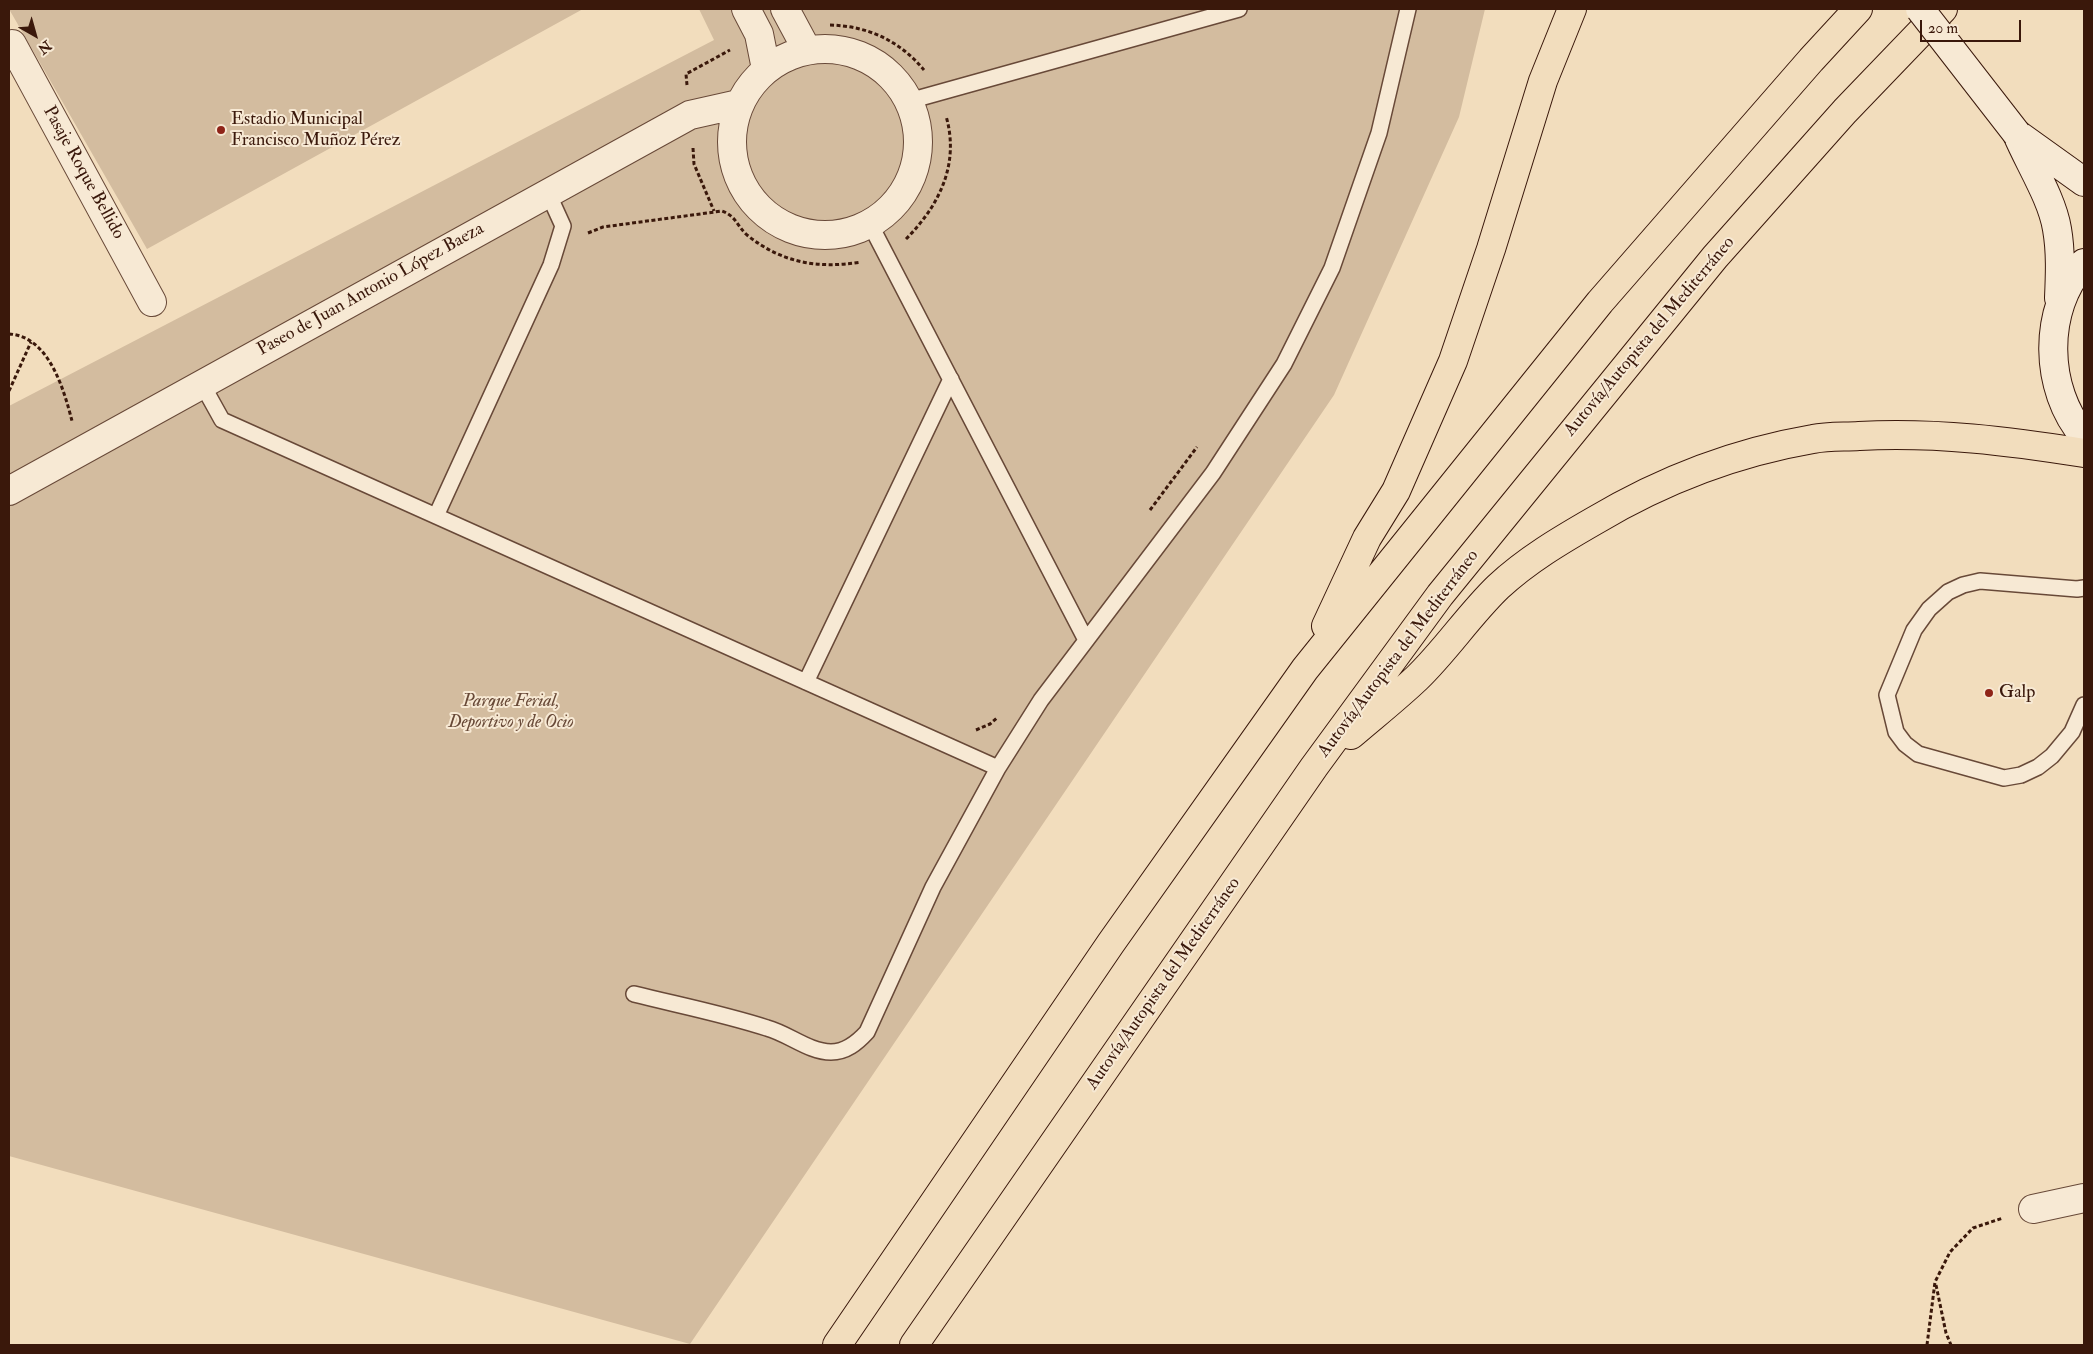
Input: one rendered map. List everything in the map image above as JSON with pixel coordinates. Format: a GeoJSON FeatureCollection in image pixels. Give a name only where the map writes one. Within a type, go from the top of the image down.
{"type":"FeatureCollection","features":[{"type":"Feature","properties":{"kind":"highway"},"geometry":{"type":"LineString","coordinates":[[1305,669],[1367,538],[1396,491],[1453,361],[1491,249],[1543,81],[1572,9]]}},
{"type":"Feature","properties":{"kind":"highway"},"geometry":{"type":"LineString","coordinates":[[836,1345],[1111,943],[1305,669],[1600,302],[1811,60],[1858,9]]}},
{"type":"Feature","properties":{"kind":"highway","name":"Autovía/Autopista del Mediterráneo"},"geometry":{"type":"LineString","coordinates":[[914,1345],[1314,768],[1446,587],[1709,264],[1845,111],[1943,9]]}},
{"type":"Feature","properties":{"kind":"highway"},"geometry":{"type":"LineString","coordinates":[[1314,768],[1417,678],[1498,587],[1527,564],[1551,546],[1618,507],[1681,477],[1746,455],[1814,438],[1937,434],[1985,438],[2084,453]]}},
{"type":"Feature","properties":{"kind":"street"},"geometry":{"type":"LineString","coordinates":[[746,9],[759,34],[766,68]]}},
{"type":"Feature","properties":{"kind":"street"},"geometry":{"type":"LineString","coordinates":[[785,9],[806,50]]}},
{"type":"Feature","properties":{"kind":"street"},"geometry":{"type":"LineString","coordinates":[[1920,9],[2017,134],[2049,203],[2057,228],[2060,268],[2059,308],[2052,348],[2058,388],[2075,425],[2084,436]]}},
{"type":"Feature","properties":{"kind":"street","name":"Pasaje Roque Bellido"},"geometry":{"type":"LineString","coordinates":[[12,44],[152,302]]}},
{"type":"Feature","properties":{"kind":"street"},"geometry":{"type":"LineString","coordinates":[[834,49],[867,58],[898,83],[909,101],[917,126],[916,160],[910,179],[900,197],[886,212],[870,224],[850,232],[829,235],[808,234],[788,228],[769,218],[754,203],[742,186],[734,166],[731,146],[732,125],[739,104],[750,85],[766,68],[786,57],[806,50],[834,49]]}},
{"type":"Feature","properties":{"kind":"street","name":"Paseo de Juan Antonio López Baeza"},"geometry":{"type":"LineString","coordinates":[[9,490],[690,115],[739,104]]}},
{"type":"Feature","properties":{"kind":"street"},"geometry":{"type":"LineString","coordinates":[[2017,134],[2084,182]]}},
{"type":"Feature","properties":{"kind":"street"},"geometry":{"type":"LineString","coordinates":[[2059,308],[2077,271],[2084,263]]}},
{"type":"Feature","properties":{"kind":"street"},"geometry":{"type":"LineString","coordinates":[[2033,1208],[2084,1198]]}},
{"type":"Feature","properties":{"kind":"lane"},"geometry":{"type":"LineString","coordinates":[[909,101],[1239,9]]}},
{"type":"Feature","properties":{"kind":"lane"},"geometry":{"type":"LineString","coordinates":[[634,994],[768,1028],[821,1051],[834,1052],[846,1048],[858,1042],[867,1032],[933,887],[998,768],[1041,700],[1213,473],[1284,364],[1335,259],[1379,133],[1408,9]]}},
{"type":"Feature","properties":{"kind":"lane"},"geometry":{"type":"LineString","coordinates":[[436,516],[551,265],[563,226],[548,193]]}},
{"type":"Feature","properties":{"kind":"lane"},"geometry":{"type":"LineString","coordinates":[[870,224],[1086,640]]}},
{"type":"Feature","properties":{"kind":"lane"},"geometry":{"type":"LineString","coordinates":[[806,682],[950,379]]}},
{"type":"Feature","properties":{"kind":"lane"},"geometry":{"type":"LineString","coordinates":[[202,384],[222,420],[998,768]]}},
{"type":"Feature","properties":{"kind":"lane"},"geometry":{"type":"LineString","coordinates":[[2084,588],[1980,582],[1963,584],[1948,592],[1929,609],[1914,630],[1887,695],[1896,732],[1905,744],[1918,754],[2004,778],[2021,775],[2038,767],[2052,756],[2072,732],[2084,705]]}},
{"type":"Feature","properties":{"kind":"path"},"geometry":{"type":"LineString","coordinates":[[744,232],[764,247],[786,259],[811,265],[836,266],[885,253],[906,238],[924,220],[938,200],[946,175],[950,150],[949,125],[931,78],[914,59],[895,43],[872,32],[848,25],[822,24]]}},
{"type":"Feature","properties":{"kind":"path"},"geometry":{"type":"LineString","coordinates":[[9,334],[14,334],[31,342],[50,363],[60,379],[80,451]]}},
{"type":"Feature","properties":{"kind":"path"},"geometry":{"type":"LineString","coordinates":[[9,392],[31,342]]}},
{"type":"Feature","properties":{"kind":"path"},"geometry":{"type":"LineString","coordinates":[[1927,1345],[1935,1282],[1950,1252],[1974,1228],[2033,1208]]}},
{"type":"Feature","properties":{"kind":"path"},"geometry":{"type":"LineString","coordinates":[[1935,1282],[1946,1333],[1951,1345]]}},
{"type":"Feature","properties":{"kind":"green space","name":"Estadio Municipal Francisco Muñoz Pérez"},"geometry":{"type":"Polygon","coordinates":[[[9,9],[583,9],[147,249],[9,9]]]}},
{"type":"Feature","properties":{"kind":"green space","name":"Parque Ferial, Deportivo y de Ocio"},"geometry":{"type":"Polygon","coordinates":[[[699,9],[1485,9],[1459,117],[1334,395],[690,1344],[9,1156],[9,406],[714,40],[699,9]]]}},
{"type":"Feature","properties":{"kind":"place","name":"Estadio Municipal Francisco Muñoz Pérez"},"geometry":{"type":"Point","coordinates":[221,130]}},
{"type":"Feature","properties":{"kind":"place","name":"Galp"},"geometry":{"type":"Point","coordinates":[1989,693]}}]}
